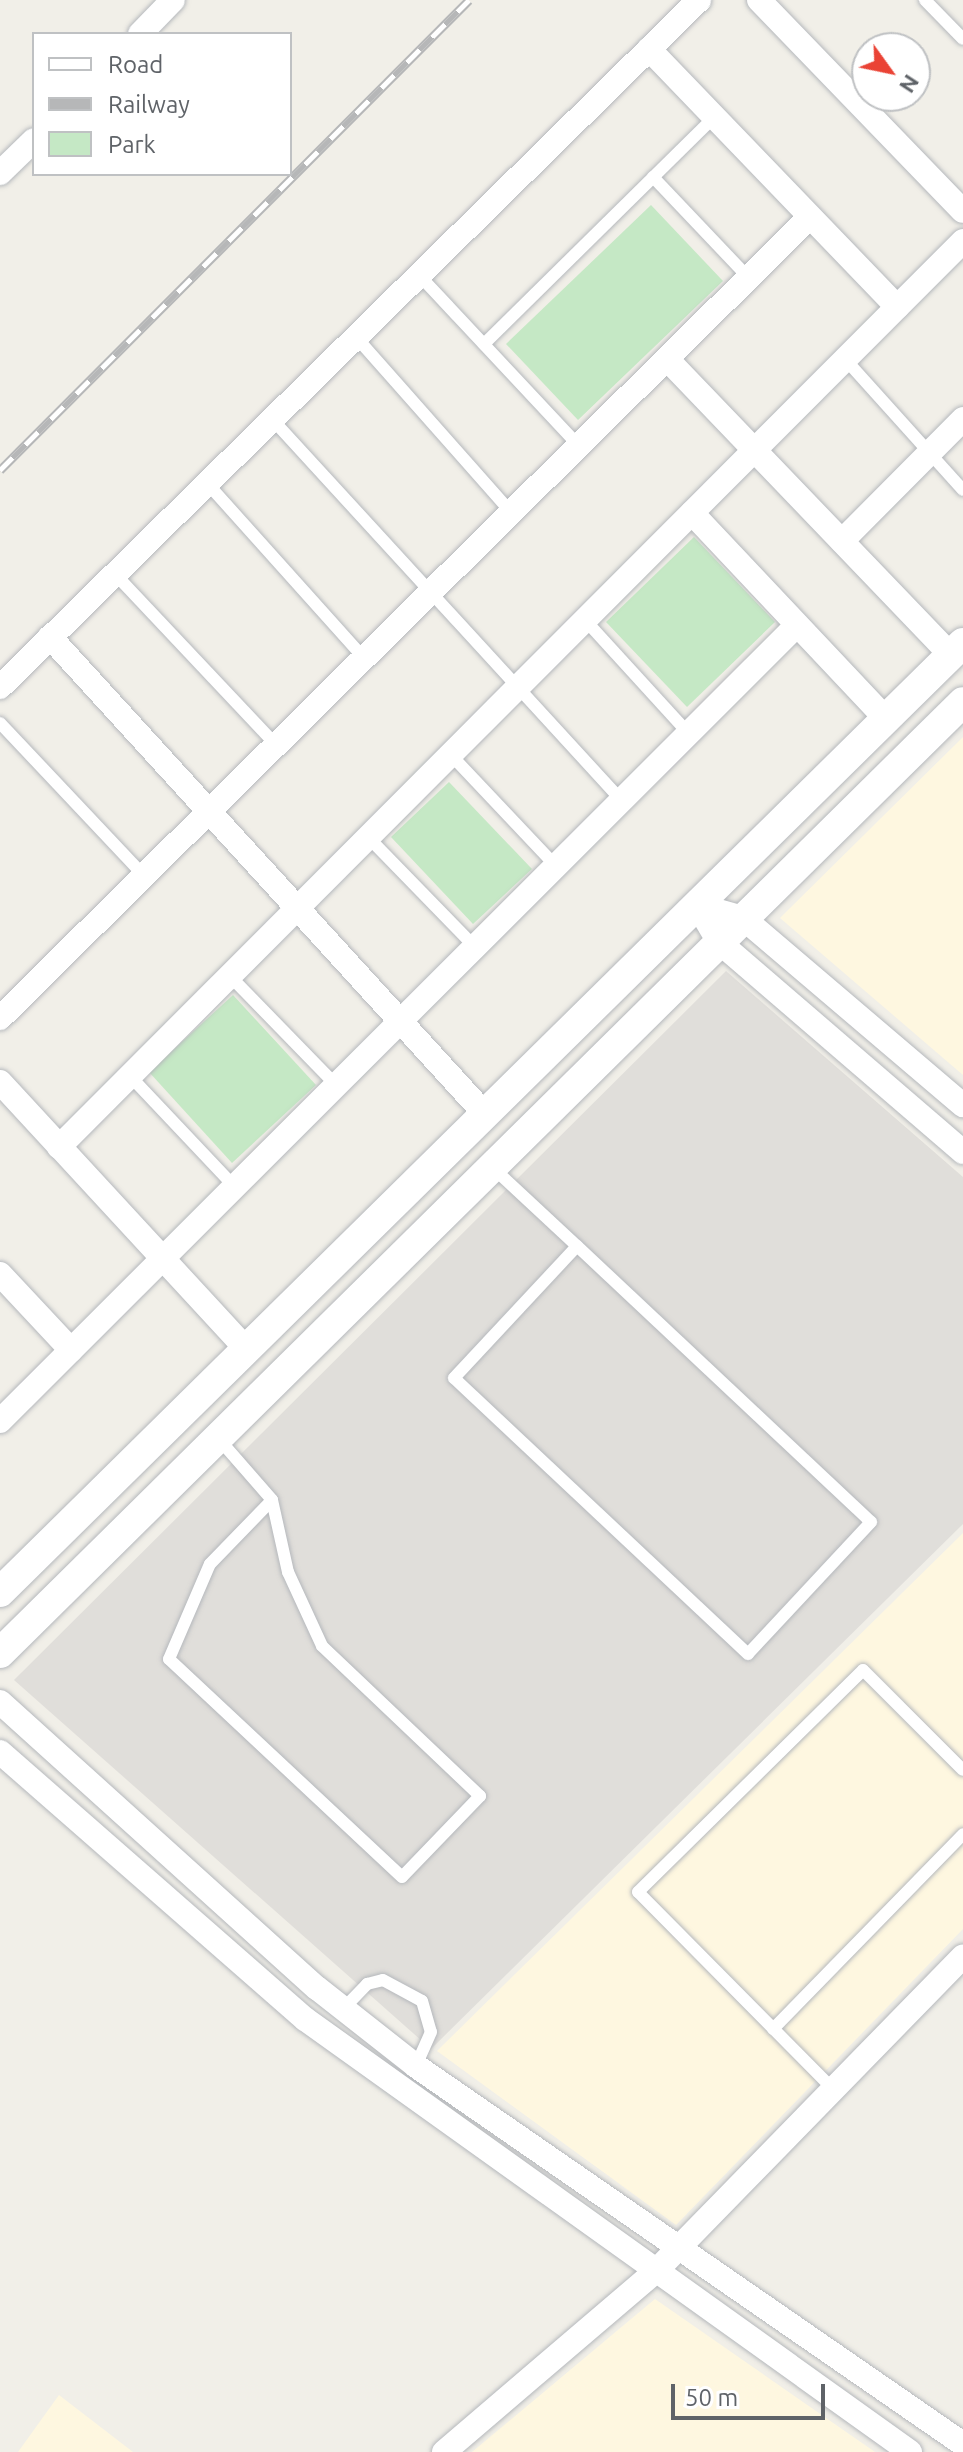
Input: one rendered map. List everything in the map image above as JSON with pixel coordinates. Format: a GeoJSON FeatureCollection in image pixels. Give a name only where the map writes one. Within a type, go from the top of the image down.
{"type":"FeatureCollection","features":[{"type":"Feature","properties":{"kind":"street"},"geometry":{"type":"LineString","coordinates":[[142,32],[173,0]]}},
{"type":"Feature","properties":{"kind":"street"},"geometry":{"type":"LineString","coordinates":[[0,687],[699,0]]}},
{"type":"Feature","properties":{"kind":"street"},"geometry":{"type":"LineString","coordinates":[[759,0],[963,211]]}},
{"type":"Feature","properties":{"kind":"street"},"geometry":{"type":"LineString","coordinates":[[649,49],[897,307]]}},
{"type":"Feature","properties":{"kind":"street"},"geometry":{"type":"LineString","coordinates":[[0,173],[32,142]]}},
{"type":"Feature","properties":{"kind":"street"},"geometry":{"type":"LineString","coordinates":[[0,1018],[810,217]]}},
{"type":"Feature","properties":{"kind":"street"},"geometry":{"type":"LineString","coordinates":[[59,1147],[963,241]]}},
{"type":"Feature","properties":{"kind":"street"},"geometry":{"type":"LineString","coordinates":[[0,1592],[957,649],[842,541],[667,359]]}},
{"type":"Feature","properties":{"kind":"street"},"geometry":{"type":"LineString","coordinates":[[842,541],[963,419]]}},
{"type":"Feature","properties":{"kind":"street"},"geometry":{"type":"LineString","coordinates":[[692,513],[886,719]]}},
{"type":"Feature","properties":{"kind":"street"},"geometry":{"type":"LineString","coordinates":[[0,1421],[797,625]]}},
{"type":"Feature","properties":{"kind":"street"},"geometry":{"type":"LineString","coordinates":[[50,637],[485,1114]]}},
{"type":"Feature","properties":{"kind":"street"},"geometry":{"type":"LineString","coordinates":[[0,1653],[963,702]]}},
{"type":"Feature","properties":{"kind":"street"},"geometry":{"type":"LineString","coordinates":[[697,905],[743,918],[963,1105]]}},
{"type":"Feature","properties":{"kind":"street"},"geometry":{"type":"LineString","coordinates":[[697,905],[719,942],[963,1152]]}},
{"type":"Feature","properties":{"kind":"street"},"geometry":{"type":"LineString","coordinates":[[0,1082],[246,1349]]}},
{"type":"Feature","properties":{"kind":"street"},"geometry":{"type":"LineString","coordinates":[[0,1274],[71,1350]]}},
{"type":"Feature","properties":{"kind":"street"},"geometry":{"type":"LineString","coordinates":[[0,1702],[343,2009],[416,2066],[963,2444]]}},
{"type":"Feature","properties":{"kind":"street"},"geometry":{"type":"LineString","coordinates":[[0,1752],[305,2019],[910,2452]]}},
{"type":"Feature","properties":{"kind":"street"},"geometry":{"type":"LineString","coordinates":[[444,2452],[655,2272],[963,1956]]}},
{"type":"Feature","properties":{"kind":"lane"},"geometry":{"type":"LineString","coordinates":[[925,0],[963,39]]}},
{"type":"Feature","properties":{"kind":"lane"},"geometry":{"type":"LineString","coordinates":[[484,344],[714,117]]}},
{"type":"Feature","properties":{"kind":"lane"},"geometry":{"type":"LineString","coordinates":[[653,177],[749,278]]}},
{"type":"Feature","properties":{"kind":"lane"},"geometry":{"type":"LineString","coordinates":[[419,275],[579,446]]}},
{"type":"Feature","properties":{"kind":"lane"},"geometry":{"type":"LineString","coordinates":[[356,337],[511,512]]}},
{"type":"Feature","properties":{"kind":"lane"},"geometry":{"type":"LineString","coordinates":[[845,359],[963,490]]}},
{"type":"Feature","properties":{"kind":"lane"},"geometry":{"type":"LineString","coordinates":[[272,419],[622,801]]}},
{"type":"Feature","properties":{"kind":"lane"},"geometry":{"type":"LineString","coordinates":[[207,483],[364,658]]}},
{"type":"Feature","properties":{"kind":"lane"},"geometry":{"type":"LineString","coordinates":[[115,574],[276,745]]}},
{"type":"Feature","properties":{"kind":"lane"},"geometry":{"type":"LineString","coordinates":[[585,620],[689,734]]}},
{"type":"Feature","properties":{"kind":"lane"},"geometry":{"type":"LineString","coordinates":[[0,723],[144,876]]}},
{"type":"Feature","properties":{"kind":"lane"},"geometry":{"type":"LineString","coordinates":[[451,755],[556,866]]}},
{"type":"Feature","properties":{"kind":"lane"},"geometry":{"type":"LineString","coordinates":[[368,837],[475,947]]}},
{"type":"Feature","properties":{"kind":"lane"},"geometry":{"type":"LineString","coordinates":[[230,976],[336,1085]]}},
{"type":"Feature","properties":{"kind":"lane"},"geometry":{"type":"LineString","coordinates":[[130,1076],[235,1187]]}},
{"type":"Feature","properties":{"kind":"lane"},"geometry":{"type":"LineString","coordinates":[[492,1167],[577,1246],[871,1522],[748,1654],[454,1378],[577,1246]]}},
{"type":"Feature","properties":{"kind":"lane"},"geometry":{"type":"LineString","coordinates":[[218,1438],[272,1500],[288,1572],[322,1646],[480,1796],[402,1877],[169,1659],[210,1564],[272,1500]]}},
{"type":"Feature","properties":{"kind":"lane"},"geometry":{"type":"LineString","coordinates":[[833,2089],[638,1892],[863,1670],[963,1770]]}},
{"type":"Feature","properties":{"kind":"lane"},"geometry":{"type":"LineString","coordinates":[[773,2029],[963,1834]]}},
{"type":"Feature","properties":{"kind":"lane"},"geometry":{"type":"LineString","coordinates":[[343,2009],[367,1984],[383,1980],[422,2001],[431,2032],[416,2066]]}},
{"type":"Feature","properties":{"kind":"shaded area"},"geometry":{"type":"Polygon","coordinates":[[[963,737],[963,1075],[780,918],[963,737]]]}},
{"type":"Feature","properties":{"kind":"shaded area"},"geometry":{"type":"Polygon","coordinates":[[[726,971],[963,1177],[963,1524],[431,2049],[14,1680],[726,971]]]}},
{"type":"Feature","properties":{"kind":"shaded area"},"geometry":{"type":"Polygon","coordinates":[[[963,1533],[963,1929],[676,2225],[437,2051],[963,1533]]]}},
{"type":"Feature","properties":{"kind":"shaded area"},"geometry":{"type":"Polygon","coordinates":[[[655,2299],[875,2452],[472,2452],[655,2299]]]}},
{"type":"Feature","properties":{"kind":"shaded area"},"geometry":{"type":"Polygon","coordinates":[[[59,2395],[133,2452],[18,2452],[59,2395]]]}},
{"type":"Feature","properties":{"kind":"green space"},"geometry":{"type":"Polygon","coordinates":[[[651,205],[723,281],[578,420],[506,344],[651,205]]]}},
{"type":"Feature","properties":{"kind":"green space"},"geometry":{"type":"Polygon","coordinates":[[[694,537],[775,622],[687,707],[606,622],[694,537]]]}},
{"type":"Feature","properties":{"kind":"green space"},"geometry":{"type":"Polygon","coordinates":[[[449,782],[532,869],[473,924],[391,837],[449,782]]]}},
{"type":"Feature","properties":{"kind":"green space"},"geometry":{"type":"Polygon","coordinates":[[[233,995],[316,1085],[232,1163],[149,1072],[233,995]]]}},
{"type":"Feature","properties":{"kind":"railway"},"geometry":{"type":"LineString","coordinates":[[0,470],[469,0]]}}]}
